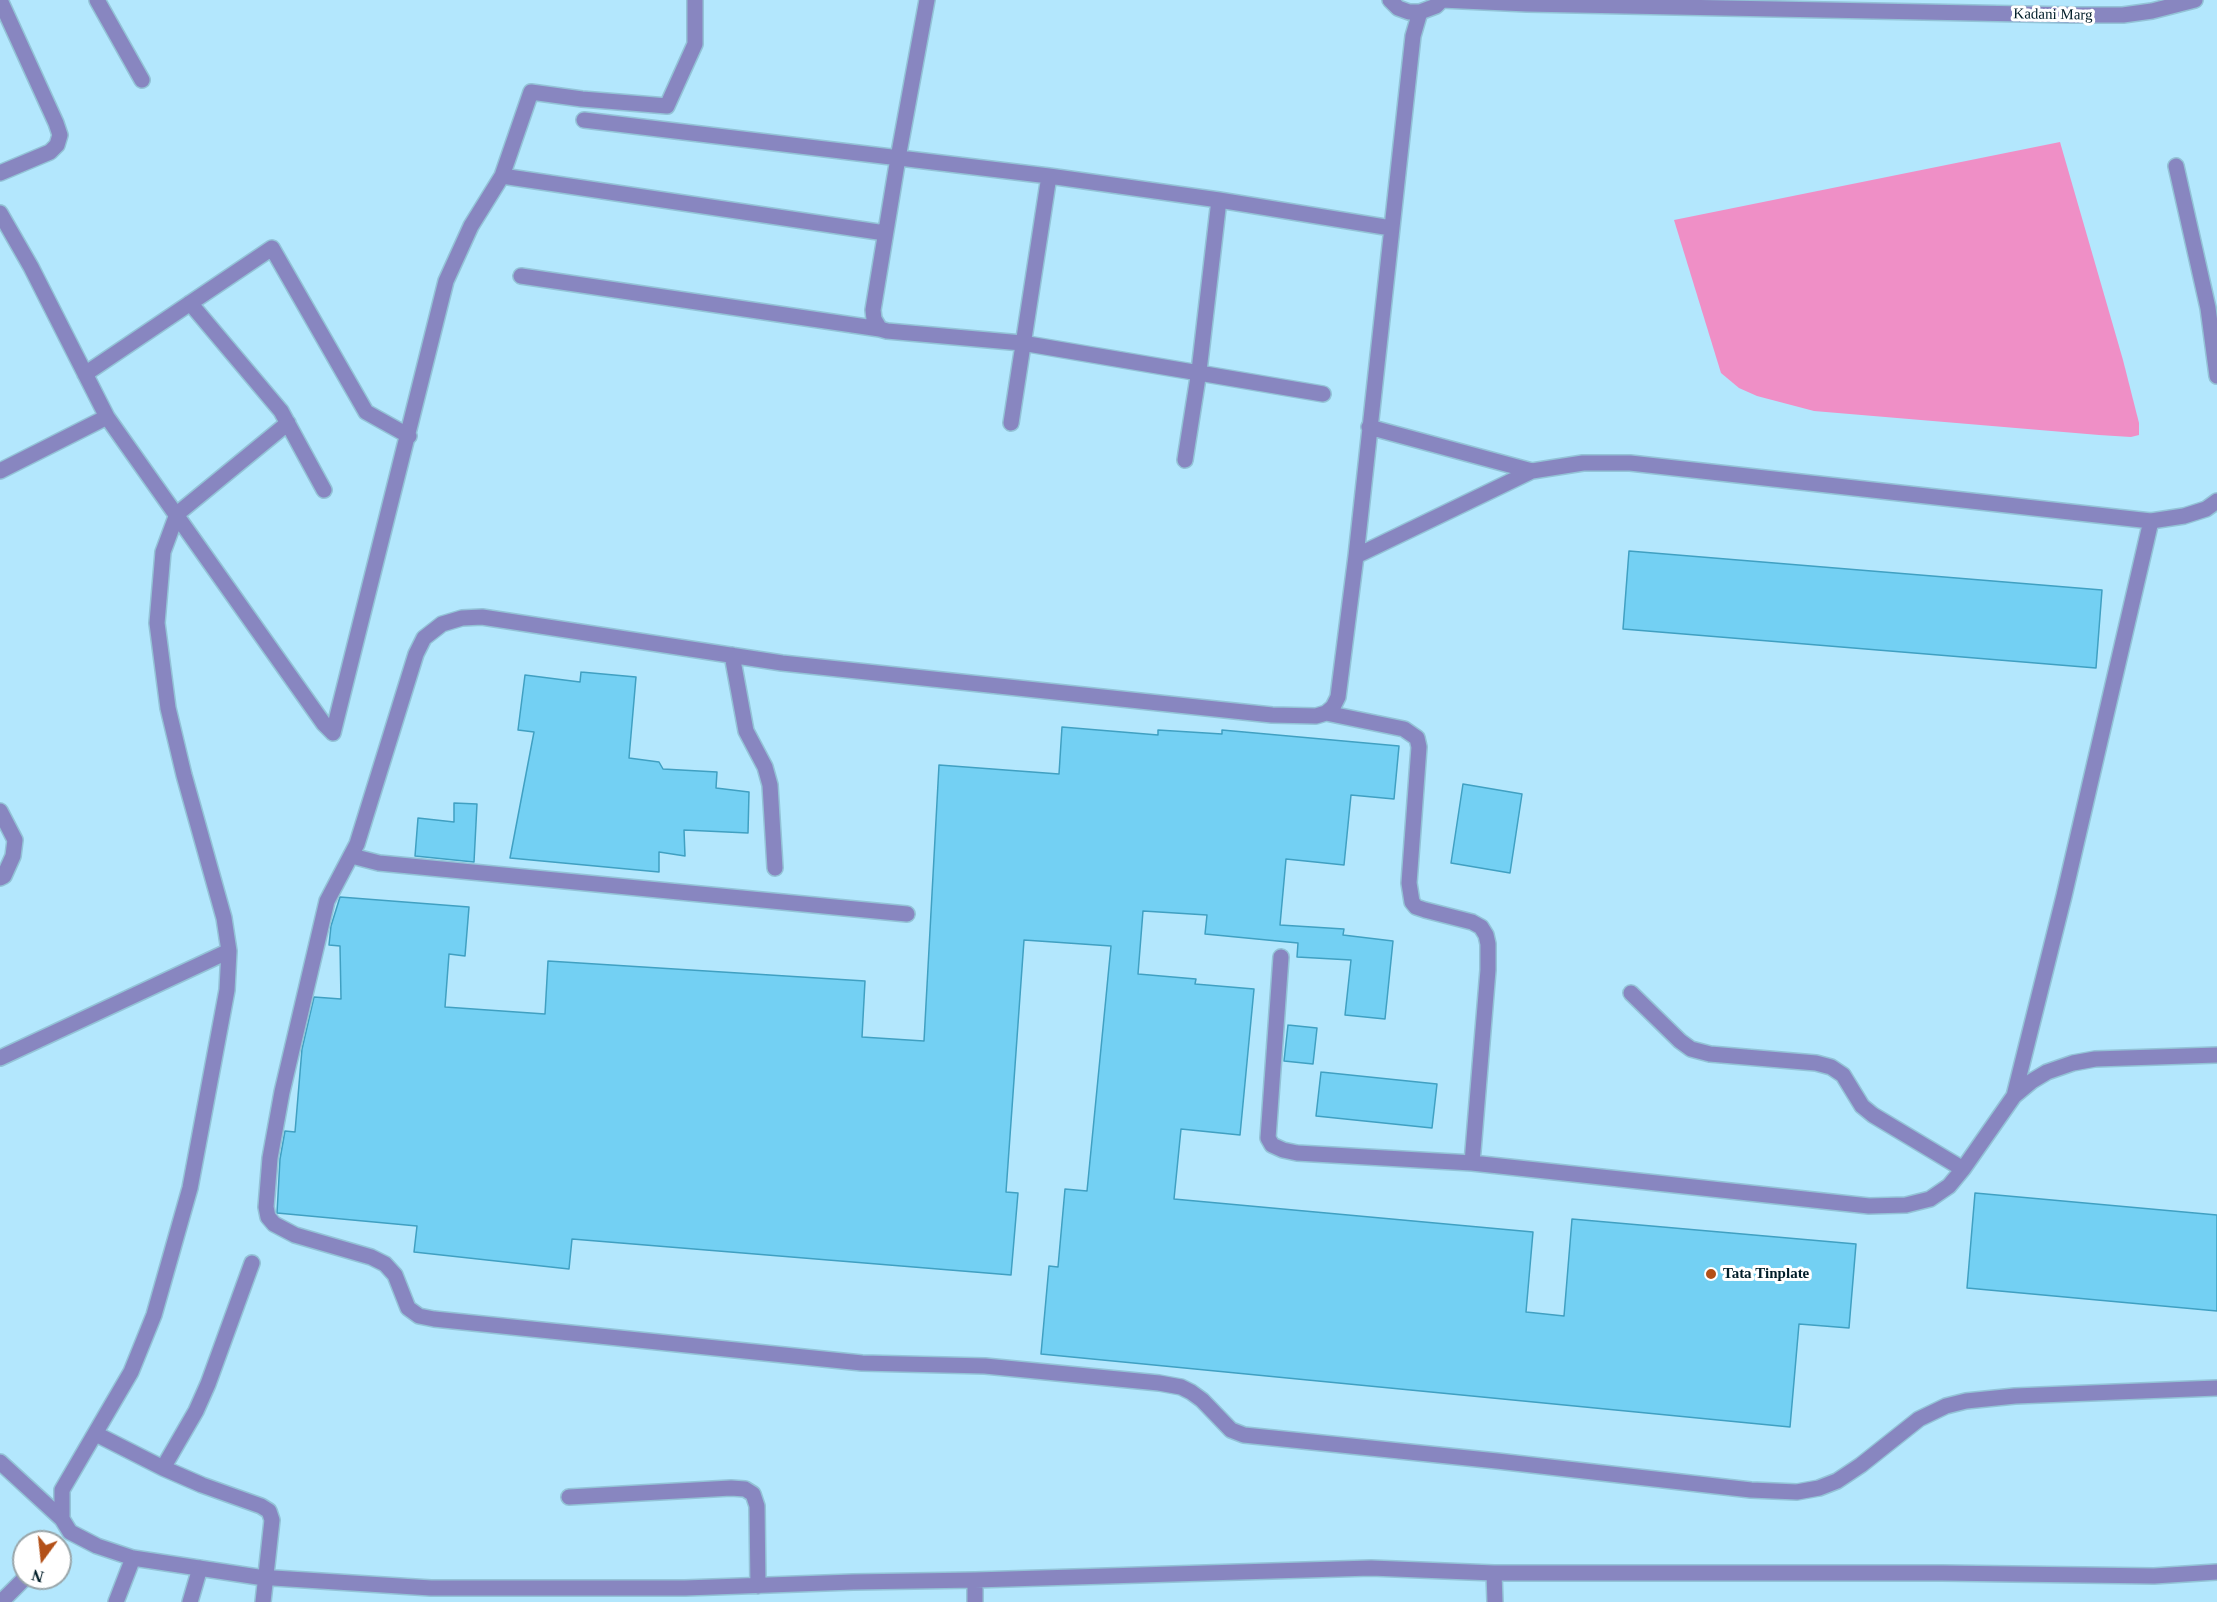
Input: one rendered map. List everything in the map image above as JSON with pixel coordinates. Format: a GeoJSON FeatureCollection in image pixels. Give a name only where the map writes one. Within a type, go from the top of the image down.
{"type":"FeatureCollection","features":[{"type":"Feature","properties":{"kind":"street"},"geometry":{"type":"LineString","coordinates":[[0,0],[60,135],[57,145],[50,152],[0,173]]}},
{"type":"Feature","properties":{"kind":"street"},"geometry":{"type":"LineString","coordinates":[[97,0],[142,80]]}},
{"type":"Feature","properties":{"kind":"street"},"geometry":{"type":"LineString","coordinates":[[0,213],[31,267],[107,417],[324,724],[333,733],[446,281],[471,226],[502,176],[531,92],[668,106],[695,44],[695,0]]}},
{"type":"Feature","properties":{"kind":"street"},"geometry":{"type":"LineString","coordinates":[[880,328],[874,319],[873,309],[927,0]]}},
{"type":"Feature","properties":{"kind":"street"},"geometry":{"type":"LineString","coordinates":[[1390,0],[1398,8],[1409,12],[1428,10],[1442,0]]}},
{"type":"Feature","properties":{"kind":"street","name":"Kadani Marg"},"geometry":{"type":"LineString","coordinates":[[1442,0],[1551,5],[2123,15],[2152,11],[2194,0]]}},
{"type":"Feature","properties":{"kind":"street"},"geometry":{"type":"LineString","coordinates":[[1420,12],[1413,36],[1356,556],[1338,697],[1333,707],[1326,713],[1316,716],[1272,715],[794,664],[482,617],[462,618],[442,624],[424,638],[416,654],[352,856],[337,879],[327,901],[282,1092],[270,1158],[266,1207],[268,1217],[274,1224],[295,1235],[371,1257],[385,1264],[395,1275],[408,1308],[419,1316],[467,1324],[862,1363],[985,1366],[1159,1383],[1181,1387],[1191,1392],[1231,1430],[1244,1435],[1751,1490],[1797,1492],[1819,1488],[1837,1481],[1919,1419],[1946,1406],[1966,1401],[2015,1395],[2217,1389]]}},
{"type":"Feature","properties":{"kind":"street"},"geometry":{"type":"LineString","coordinates":[[584,120],[1049,176],[1392,228]]}},
{"type":"Feature","properties":{"kind":"street"},"geometry":{"type":"LineString","coordinates":[[2176,166],[2208,308],[2217,376]]}},
{"type":"Feature","properties":{"kind":"street"},"geometry":{"type":"LineString","coordinates":[[502,176],[885,233]]}},
{"type":"Feature","properties":{"kind":"street"},"geometry":{"type":"LineString","coordinates":[[1011,423],[1049,176]]}},
{"type":"Feature","properties":{"kind":"street"},"geometry":{"type":"LineString","coordinates":[[1185,460],[1199,372],[1219,201]]}},
{"type":"Feature","properties":{"kind":"street"},"geometry":{"type":"LineString","coordinates":[[85,374],[272,248],[366,412],[409,436]]}},
{"type":"Feature","properties":{"kind":"street"},"geometry":{"type":"LineString","coordinates":[[521,276],[880,328],[887,331],[1022,343],[1323,394]]}},
{"type":"Feature","properties":{"kind":"street"},"geometry":{"type":"LineString","coordinates":[[190,303],[244,364],[281,411],[324,490]]}},
{"type":"Feature","properties":{"kind":"street"},"geometry":{"type":"LineString","coordinates":[[0,471],[107,417]]}},
{"type":"Feature","properties":{"kind":"street"},"geometry":{"type":"LineString","coordinates":[[64,1530],[62,1490],[131,1372],[154,1314],[187,1200],[227,990],[229,951],[224,918],[183,775],[168,708],[157,623],[163,552],[177,514],[288,423]]}},
{"type":"Feature","properties":{"kind":"street"},"geometry":{"type":"LineString","coordinates":[[1369,427],[1532,471]]}},
{"type":"Feature","properties":{"kind":"street"},"geometry":{"type":"LineString","coordinates":[[1356,556],[1532,471],[1583,463],[1630,463],[2151,522],[2184,516],[2206,509],[2217,501]]}},
{"type":"Feature","properties":{"kind":"street"},"geometry":{"type":"LineString","coordinates":[[2014,1096],[2070,873],[2151,522]]}},
{"type":"Feature","properties":{"kind":"street"},"geometry":{"type":"LineString","coordinates":[[732,655],[746,731],[765,767],[770,786],[775,868]]}},
{"type":"Feature","properties":{"kind":"street"},"geometry":{"type":"LineString","coordinates":[[1326,713],[1404,729],[1417,738],[1419,747],[1409,883],[1412,902],[1416,907],[1472,922],[1481,927],[1486,935],[1488,970],[1472,1163]]}},
{"type":"Feature","properties":{"kind":"street"},"geometry":{"type":"LineString","coordinates":[[0,811],[15,840],[13,856],[4,876],[0,878]]}},
{"type":"Feature","properties":{"kind":"street"},"geometry":{"type":"LineString","coordinates":[[352,856],[379,863],[907,914]]}},
{"type":"Feature","properties":{"kind":"street"},"geometry":{"type":"LineString","coordinates":[[0,1058],[229,951]]}},
{"type":"Feature","properties":{"kind":"street"},"geometry":{"type":"LineString","coordinates":[[1281,957],[1268,1138],[1272,1144],[1283,1150],[1297,1153],[1472,1163],[1869,1206],[1906,1205],[1930,1199],[1949,1185],[1964,1169],[2014,1096],[2047,1072],[2084,1061],[2120,1057],[2217,1055]]}},
{"type":"Feature","properties":{"kind":"street"},"geometry":{"type":"LineString","coordinates":[[1631,993],[1691,1049],[1710,1054],[1816,1063],[1831,1067],[1844,1076],[1862,1106],[1873,1115],[1964,1169]]}},
{"type":"Feature","properties":{"kind":"street"},"geometry":{"type":"LineString","coordinates":[[163,1468],[196,1411],[208,1384],[252,1263]]}},
{"type":"Feature","properties":{"kind":"street"},"geometry":{"type":"LineString","coordinates":[[96,1434],[163,1468],[269,1511],[272,1520],[263,1602]]}},
{"type":"Feature","properties":{"kind":"street"},"geometry":{"type":"LineString","coordinates":[[3,1471],[63,1530]]}},
{"type":"Feature","properties":{"kind":"street"},"geometry":{"type":"LineString","coordinates":[[568,1497],[745,1489],[753,1494],[757,1506],[758,1586]]}},
{"type":"Feature","properties":{"kind":"street"},"geometry":{"type":"LineString","coordinates":[[72,1535],[133,1558],[200,1568],[267,1577],[431,1588],[685,1588],[1371,1568],[1494,1573],[1941,1573],[2154,1576],[2217,1572]]}},
{"type":"Feature","properties":{"kind":"street"},"geometry":{"type":"LineString","coordinates":[[116,1602],[133,1558]]}},
{"type":"Feature","properties":{"kind":"street"},"geometry":{"type":"LineString","coordinates":[[190,1602],[200,1568]]}},
{"type":"Feature","properties":{"kind":"street"},"geometry":{"type":"LineString","coordinates":[[1494,1573],[1494,1602]]}},
{"type":"Feature","properties":{"kind":"street"},"geometry":{"type":"LineString","coordinates":[[975,1580],[975,1602]]}},
{"type":"Feature","properties":{"kind":"street"},"geometry":{"type":"LineString","coordinates":[[2,1602],[14,1590]]}},
{"type":"Feature","properties":{"kind":"shaded area"},"geometry":{"type":"Polygon","coordinates":[[[2060,142],[2123,360],[2139,423],[2139,435],[2131,437],[2099,435],[1814,411],[1757,396],[1739,388],[1721,373],[1674,220],[2060,142]]]}},
{"type":"Feature","properties":{"kind":"building"},"geometry":{"type":"Polygon","coordinates":[[[1629,551],[2102,590],[2096,668],[1623,629],[1629,551]]]}},
{"type":"Feature","properties":{"kind":"building"},"geometry":{"type":"Polygon","coordinates":[[[581,672],[636,677],[629,758],[659,762],[663,769],[717,772],[716,788],[749,792],[748,833],[684,830],[685,856],[659,852],[659,872],[510,858],[534,732],[518,730],[525,675],[580,682],[581,672]]]}},
{"type":"Feature","properties":{"kind":"building"},"geometry":{"type":"Polygon","coordinates":[[[1062,727],[1158,735],[1158,730],[1222,734],[1222,730],[1399,746],[1394,799],[1351,795],[1344,865],[1286,859],[1280,925],[1344,929],[1343,935],[1393,941],[1385,1019],[1345,1015],[1351,960],[1297,957],[1298,943],[1205,934],[1207,915],[1143,911],[1138,974],[1196,979],[1195,984],[1254,989],[1240,1135],[1181,1129],[1174,1199],[1533,1232],[1526,1312],[1564,1316],[1572,1219],[1856,1244],[1849,1328],[1799,1324],[1790,1427],[1041,1354],[1049,1266],[1058,1267],[1065,1189],[1087,1191],[1111,946],[1024,940],[1006,1192],[1018,1193],[1011,1275],[572,1239],[569,1269],[414,1252],[417,1226],[277,1213],[280,1159],[285,1131],[295,1132],[302,1049],[314,997],[341,999],[340,946],[329,945],[331,926],[340,897],[469,907],[465,956],[449,954],[445,1007],[545,1014],[548,961],[865,981],[862,1037],[924,1041],[939,765],[1059,774],[1062,727]]]}},
{"type":"Feature","properties":{"kind":"building"},"geometry":{"type":"Polygon","coordinates":[[[1463,784],[1522,794],[1510,873],[1451,863],[1463,784]]]}},
{"type":"Feature","properties":{"kind":"building"},"geometry":{"type":"Polygon","coordinates":[[[454,803],[477,804],[474,862],[415,856],[418,818],[454,822],[454,803]]]}},
{"type":"Feature","properties":{"kind":"building"},"geometry":{"type":"Polygon","coordinates":[[[1288,1025],[1317,1028],[1313,1064],[1284,1061],[1288,1025]]]}},
{"type":"Feature","properties":{"kind":"building"},"geometry":{"type":"Polygon","coordinates":[[[1321,1072],[1437,1084],[1432,1128],[1316,1116],[1321,1072]]]}},
{"type":"Feature","properties":{"kind":"building"},"geometry":{"type":"Polygon","coordinates":[[[1975,1193],[2217,1215],[2217,1311],[1967,1288],[1975,1193]]]}},
{"type":"Feature","properties":{"kind":"place","name":"Tata Tinplate"},"geometry":{"type":"Point","coordinates":[1711,1274]}}]}
